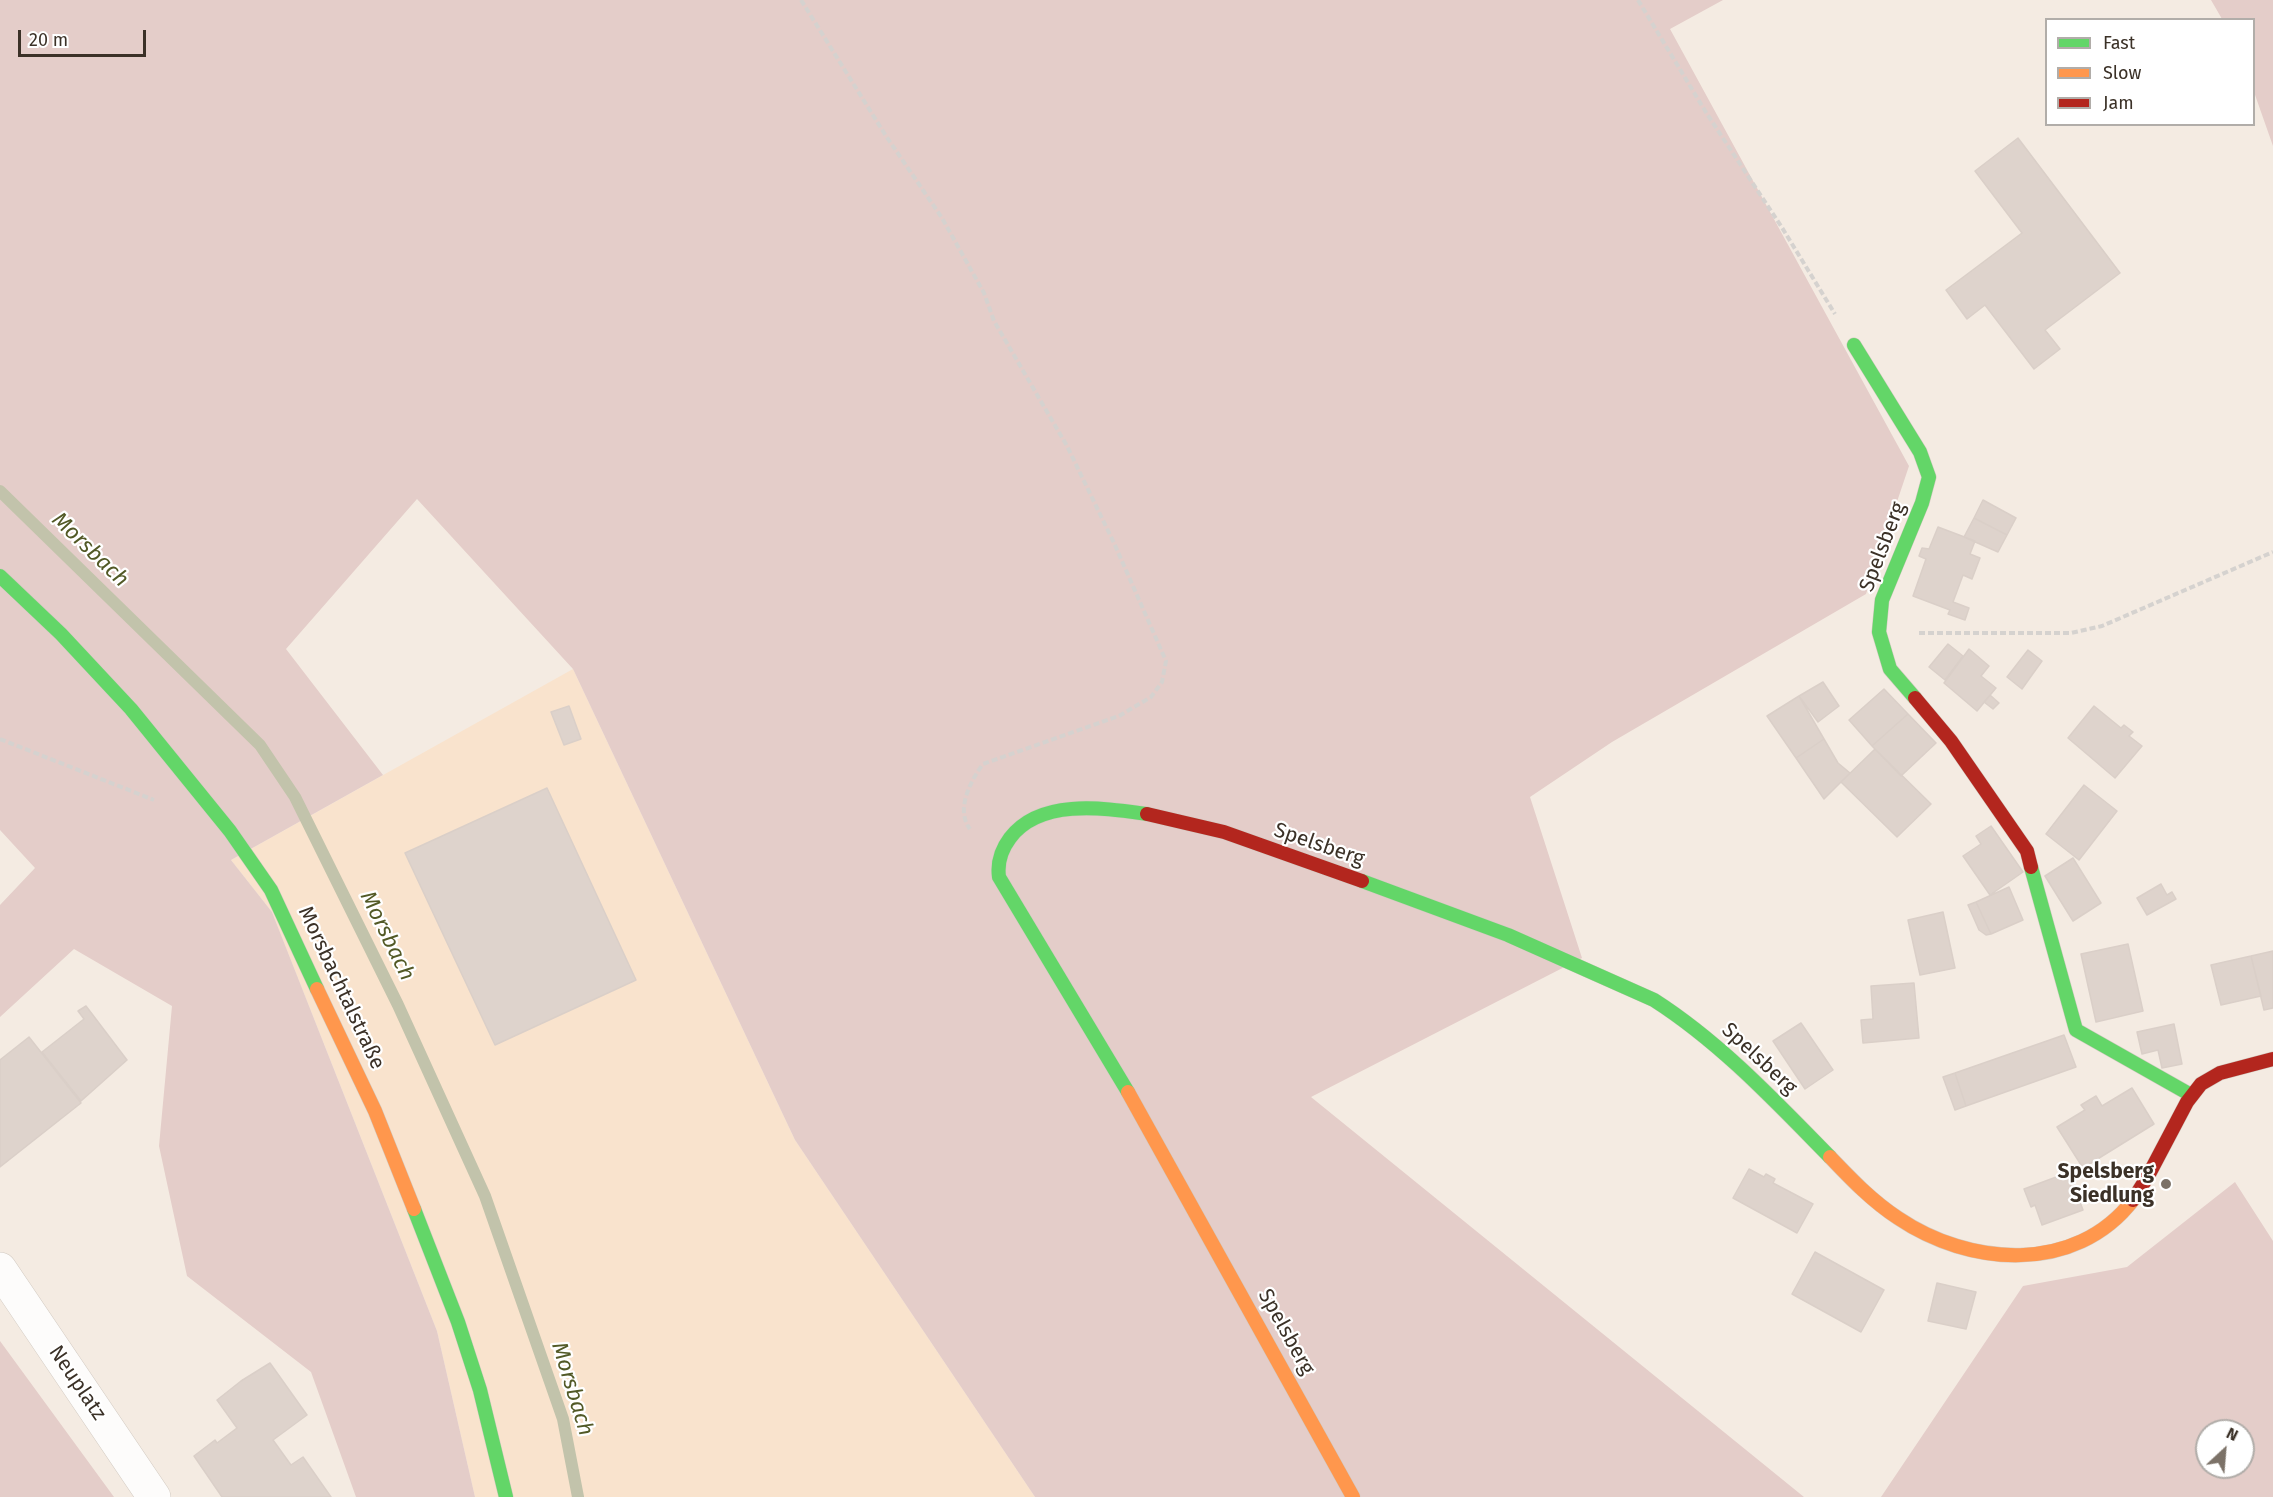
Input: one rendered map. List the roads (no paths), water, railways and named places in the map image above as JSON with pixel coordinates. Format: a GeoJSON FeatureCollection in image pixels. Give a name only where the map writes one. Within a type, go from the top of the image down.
{"type":"FeatureCollection","features":[{"type":"Feature","properties":{"kind":"street","name":"Spelsberg"},"geometry":{"type":"LineString","coordinates":[[1854,345],[1920,452],[1929,477],[1922,503],[1882,600],[1879,632],[1890,669],[1951,741],[2027,851],[2076,1030],[2191,1095]]}},
{"type":"Feature","properties":{"kind":"street","name":"Morsbachtalstraße"},"geometry":{"type":"LineString","coordinates":[[0,576],[61,634],[131,709],[230,831],[272,890],[375,1111],[458,1322],[480,1390],[506,1497]]}},
{"type":"Feature","properties":{"kind":"street","name":"Spelsberg"},"geometry":{"type":"LineString","coordinates":[[1353,1497],[1121,1078],[999,877],[997,858],[1014,831],[1033,817],[1057,810],[1099,809],[1145,813],[1216,831],[1489,928],[1574,962],[1654,1001],[1701,1035],[1751,1078],[1872,1199],[1919,1231],[1963,1249],[2006,1256],[2044,1255],[2078,1244],[2106,1228],[2132,1202],[2149,1175],[2191,1095],[2209,1077],[2273,1059]]}},
{"type":"Feature","properties":{"kind":"street","name":"Neuplatz"},"geometry":{"type":"LineString","coordinates":[[0,1269],[154,1497]]}},
{"type":"Feature","properties":{"kind":"waterway","name":"Morsbach"},"geometry":{"type":"LineString","coordinates":[[0,491],[260,745],[295,797],[398,1005],[485,1196],[563,1419],[578,1497]]}},
{"type":"Feature","properties":{"kind":"place","name":"Spelsberg Siedlung"},"geometry":{"type":"Point","coordinates":[2166,1184]}}]}
